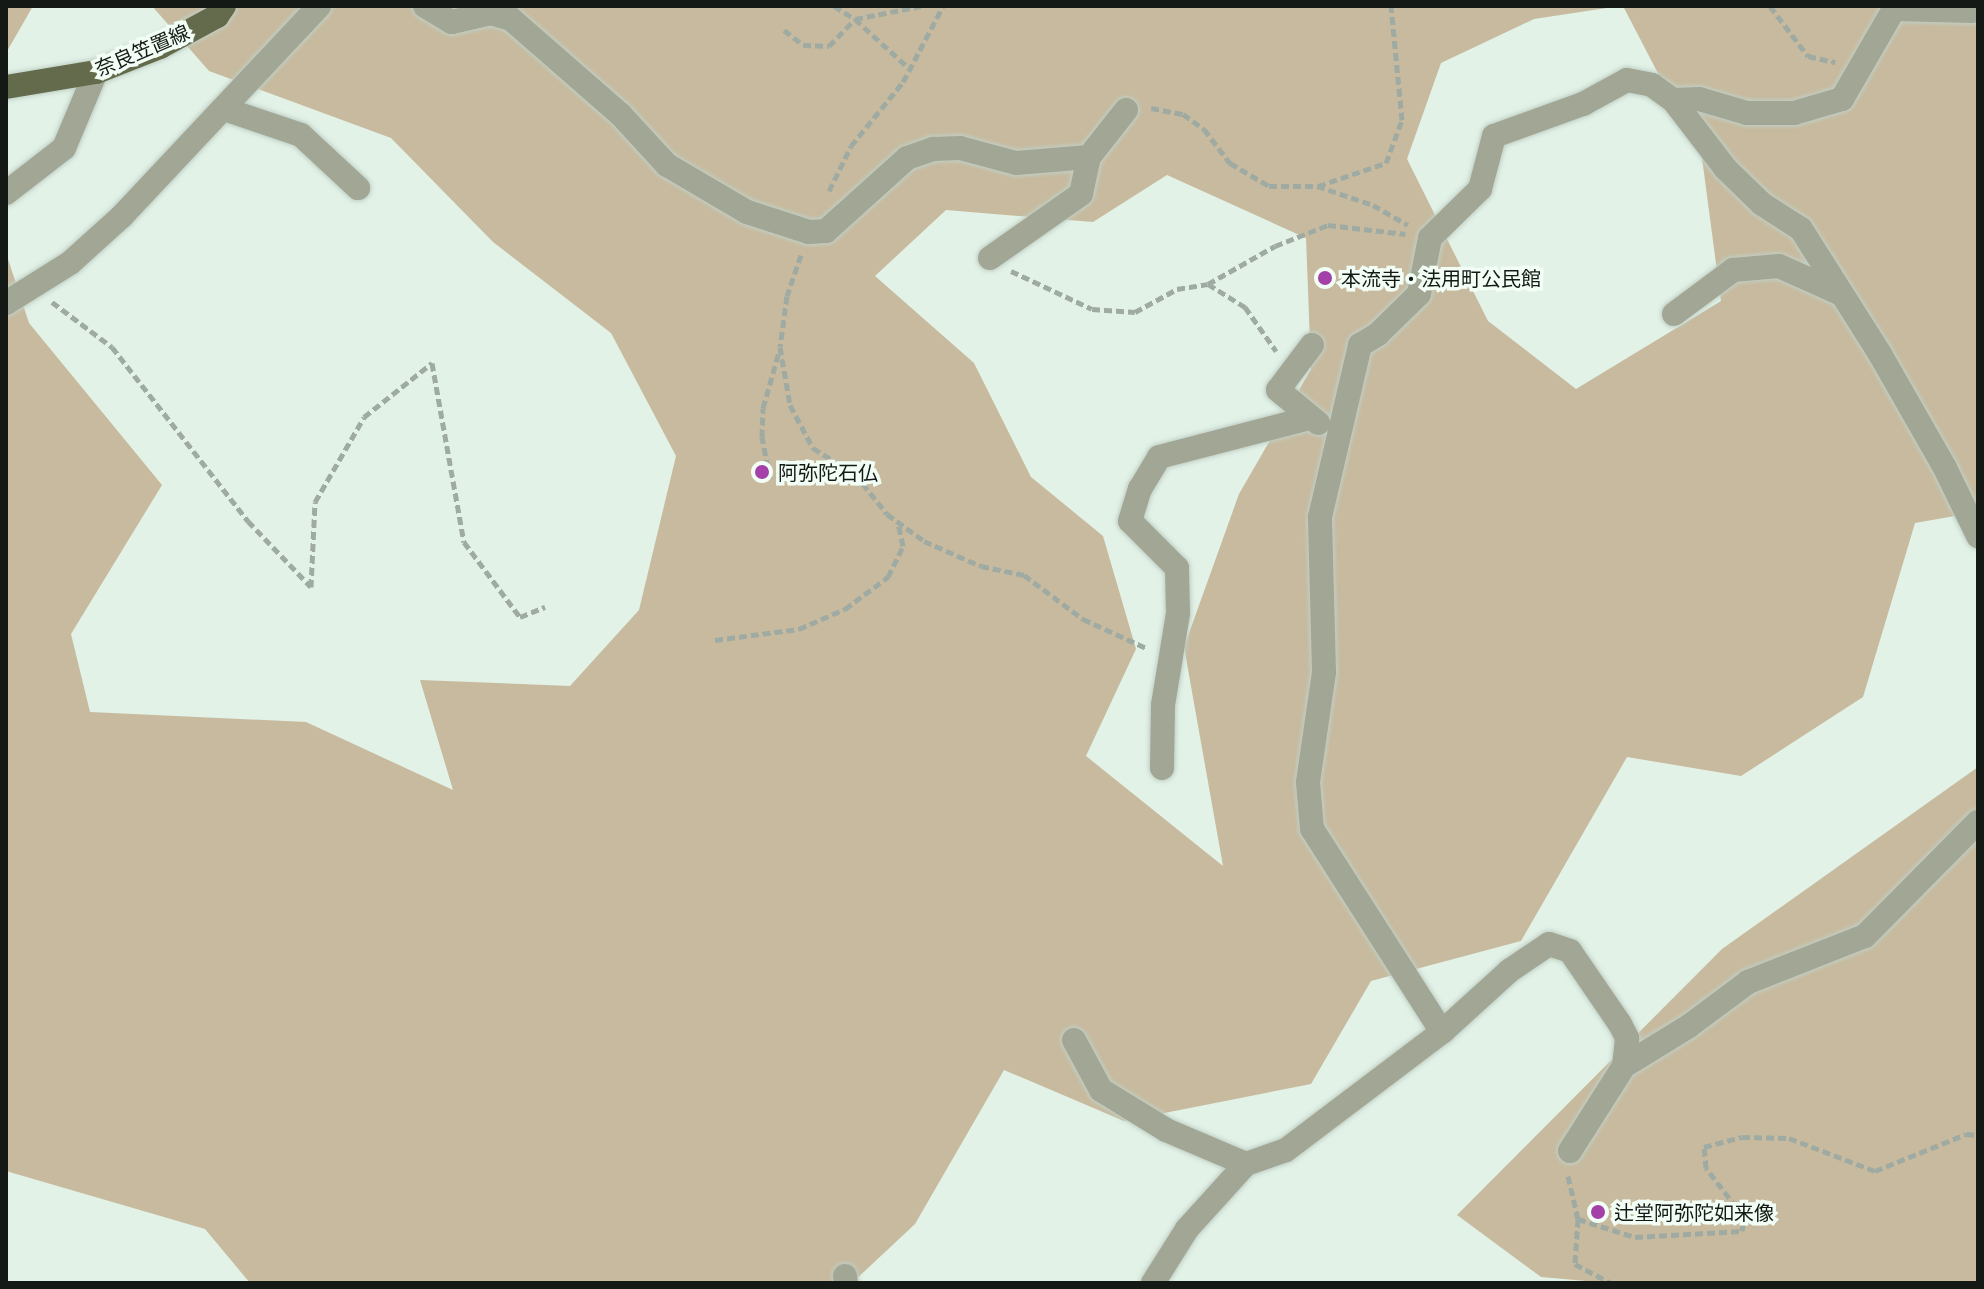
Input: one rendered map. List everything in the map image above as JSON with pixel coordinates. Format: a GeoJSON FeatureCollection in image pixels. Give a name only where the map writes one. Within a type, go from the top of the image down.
{"type":"FeatureCollection","features":[{"type":"Feature","properties":{"kind":"main road","name":"奈良笠置線"},"geometry":{"type":"LineString","coordinates":[[6,87],[96,72],[160,47],[217,16],[224,6]]}},
{"type":"Feature","properties":{"kind":"street"},"geometry":{"type":"LineString","coordinates":[[6,303],[70,263],[122,216],[319,6]]}},
{"type":"Feature","properties":{"kind":"street"},"geometry":{"type":"LineString","coordinates":[[425,6],[452,22],[490,13],[511,19],[621,115],[667,165],[747,212],[809,232],[826,231],[907,158],[933,149],[960,148],[1016,163],[1089,157]]}},
{"type":"Feature","properties":{"kind":"street"},"geometry":{"type":"LineString","coordinates":[[1673,100],[1699,99],[1747,113],[1794,113],[1842,99],[1894,9],[1972,11]]}},
{"type":"Feature","properties":{"kind":"street"},"geometry":{"type":"LineString","coordinates":[[6,193],[64,148],[96,72]]}},
{"type":"Feature","properties":{"kind":"street"},"geometry":{"type":"LineString","coordinates":[[1442,1032],[1312,829],[1308,782],[1324,672],[1320,517],[1337,435],[1352,392],[1360,345],[1378,334],[1419,294],[1430,238],[1480,189],[1494,136],[1583,104],[1627,80],[1652,85],[1673,100],[1726,169],[1762,204],[1801,229],[1880,354],[1945,468],[1978,536]]}},
{"type":"Feature","properties":{"kind":"street"},"geometry":{"type":"LineString","coordinates":[[224,109],[301,135],[358,188]]}},
{"type":"Feature","properties":{"kind":"street"},"geometry":{"type":"LineString","coordinates":[[990,258],[1081,194],[1089,157],[1126,110]]}},
{"type":"Feature","properties":{"kind":"street"},"geometry":{"type":"LineString","coordinates":[[1674,314],[1733,270],[1779,266],[1840,293]]}},
{"type":"Feature","properties":{"kind":"street"},"geometry":{"type":"LineString","coordinates":[[1312,345],[1278,390],[1310,418],[1337,435]]}},
{"type":"Feature","properties":{"kind":"street"},"geometry":{"type":"LineString","coordinates":[[1162,768],[1163,705],[1178,613],[1177,568],[1130,521],[1140,489],[1159,457],[1310,418]]}},
{"type":"Feature","properties":{"kind":"street"},"geometry":{"type":"LineString","coordinates":[[1945,468],[1978,500]]}},
{"type":"Feature","properties":{"kind":"street"},"geometry":{"type":"LineString","coordinates":[[1570,1151],[1624,1066],[1689,1026],[1748,982],[1865,936],[1978,822]]}},
{"type":"Feature","properties":{"kind":"street"},"geometry":{"type":"LineString","coordinates":[[1153,1283],[1187,1229],[1246,1164],[1286,1150],[1442,1032],[1509,971],[1549,944],[1570,951],[1620,1024],[1627,1038],[1624,1066]]}},
{"type":"Feature","properties":{"kind":"street"},"geometry":{"type":"LineString","coordinates":[[1074,1040],[1101,1090],[1166,1130],[1246,1164]]}},
{"type":"Feature","properties":{"kind":"path"},"geometry":{"type":"LineString","coordinates":[[834,6],[855,19],[910,69]]}},
{"type":"Feature","properties":{"kind":"path"},"geometry":{"type":"LineString","coordinates":[[784,30],[803,45],[829,46],[855,19],[921,6]]}},
{"type":"Feature","properties":{"kind":"path"},"geometry":{"type":"LineString","coordinates":[[770,479],[762,437],[763,408],[780,347],[787,296],[809,232],[851,146],[910,69],[943,6]]}},
{"type":"Feature","properties":{"kind":"path"},"geometry":{"type":"LineString","coordinates":[[1126,110],[1156,108],[1183,114],[1204,129],[1230,163],[1269,186],[1317,186],[1386,163],[1402,120],[1391,6]]}},
{"type":"Feature","properties":{"kind":"path"},"geometry":{"type":"LineString","coordinates":[[1770,6],[1783,19],[1808,56],[1834,62],[1846,53]]}},
{"type":"Feature","properties":{"kind":"path"},"geometry":{"type":"LineString","coordinates":[[1317,186],[1373,205],[1430,238]]}},
{"type":"Feature","properties":{"kind":"path"},"geometry":{"type":"LineString","coordinates":[[990,258],[1026,281],[1092,309],[1135,312],[1177,289],[1208,284],[1275,246],[1328,225],[1430,238]]}},
{"type":"Feature","properties":{"kind":"path"},"geometry":{"type":"LineString","coordinates":[[1208,284],[1245,307],[1274,351],[1312,345]]}},
{"type":"Feature","properties":{"kind":"path"},"geometry":{"type":"LineString","coordinates":[[32,287],[112,347],[248,521],[311,587],[315,502],[364,417],[432,363],[464,542],[520,617],[545,607]]}},
{"type":"Feature","properties":{"kind":"path"},"geometry":{"type":"LineString","coordinates":[[780,347],[790,405],[813,448],[855,474],[887,514],[924,541],[981,566],[1024,575],[1083,619],[1111,629],[1170,661]]}},
{"type":"Feature","properties":{"kind":"path"},"geometry":{"type":"LineString","coordinates":[[715,640],[799,629],[845,609],[888,577],[903,546],[898,522]]}},
{"type":"Feature","properties":{"kind":"path"},"geometry":{"type":"LineString","coordinates":[[1578,1219],[1635,1237],[1742,1231],[1744,1217],[1706,1168],[1704,1147],[1742,1137],[1789,1138],[1875,1171],[1966,1134],[1978,1135]]}},
{"type":"Feature","properties":{"kind":"path"},"geometry":{"type":"LineString","coordinates":[[1570,1151],[1567,1185],[1578,1219],[1575,1264],[1610,1283]]}},
{"type":"Feature","properties":{"kind":"shaded area"},"geometry":{"type":"Polygon","coordinates":[[[6,6],[33,6],[6,53],[6,6]]]}},
{"type":"Feature","properties":{"kind":"shaded area"},"geometry":{"type":"Polygon","coordinates":[[[152,6],[1620,6],[1534,19],[1441,63],[1407,159],[1488,321],[1576,389],[1721,301],[1702,158],[1623,6],[1978,6],[1978,512],[1915,523],[1863,697],[1741,776],[1627,757],[1521,941],[1371,981],[1311,1084],[1124,1121],[1004,1070],[915,1224],[852,1283],[250,1283],[205,1229],[6,1171],[6,253],[29,323],[162,485],[71,634],[90,712],[306,722],[453,790],[420,680],[570,686],[639,610],[676,456],[611,333],[493,242],[391,138],[209,71],[152,6]],[[1167,175],[1093,222],[946,210],[875,276],[974,363],[1031,477],[1103,536],[1136,649],[1086,756],[1223,866],[1184,647],[1239,494],[1311,369],[1306,238],[1167,175]]]}},
{"type":"Feature","properties":{"kind":"shaded area"},"geometry":{"type":"Polygon","coordinates":[[[1978,767],[1978,1283],[1609,1283],[1541,1277],[1457,1215],[1722,949],[1978,767]]]}},
{"type":"Feature","properties":{"kind":"place","name":"本流寺・法用町公民館"},"geometry":{"type":"Point","coordinates":[1325,278]}},
{"type":"Feature","properties":{"kind":"place","name":"阿弥陀石仏"},"geometry":{"type":"Point","coordinates":[762,472]}},
{"type":"Feature","properties":{"kind":"place","name":"辻堂阿弥陀如来像"},"geometry":{"type":"Point","coordinates":[1598,1212]}}]}
